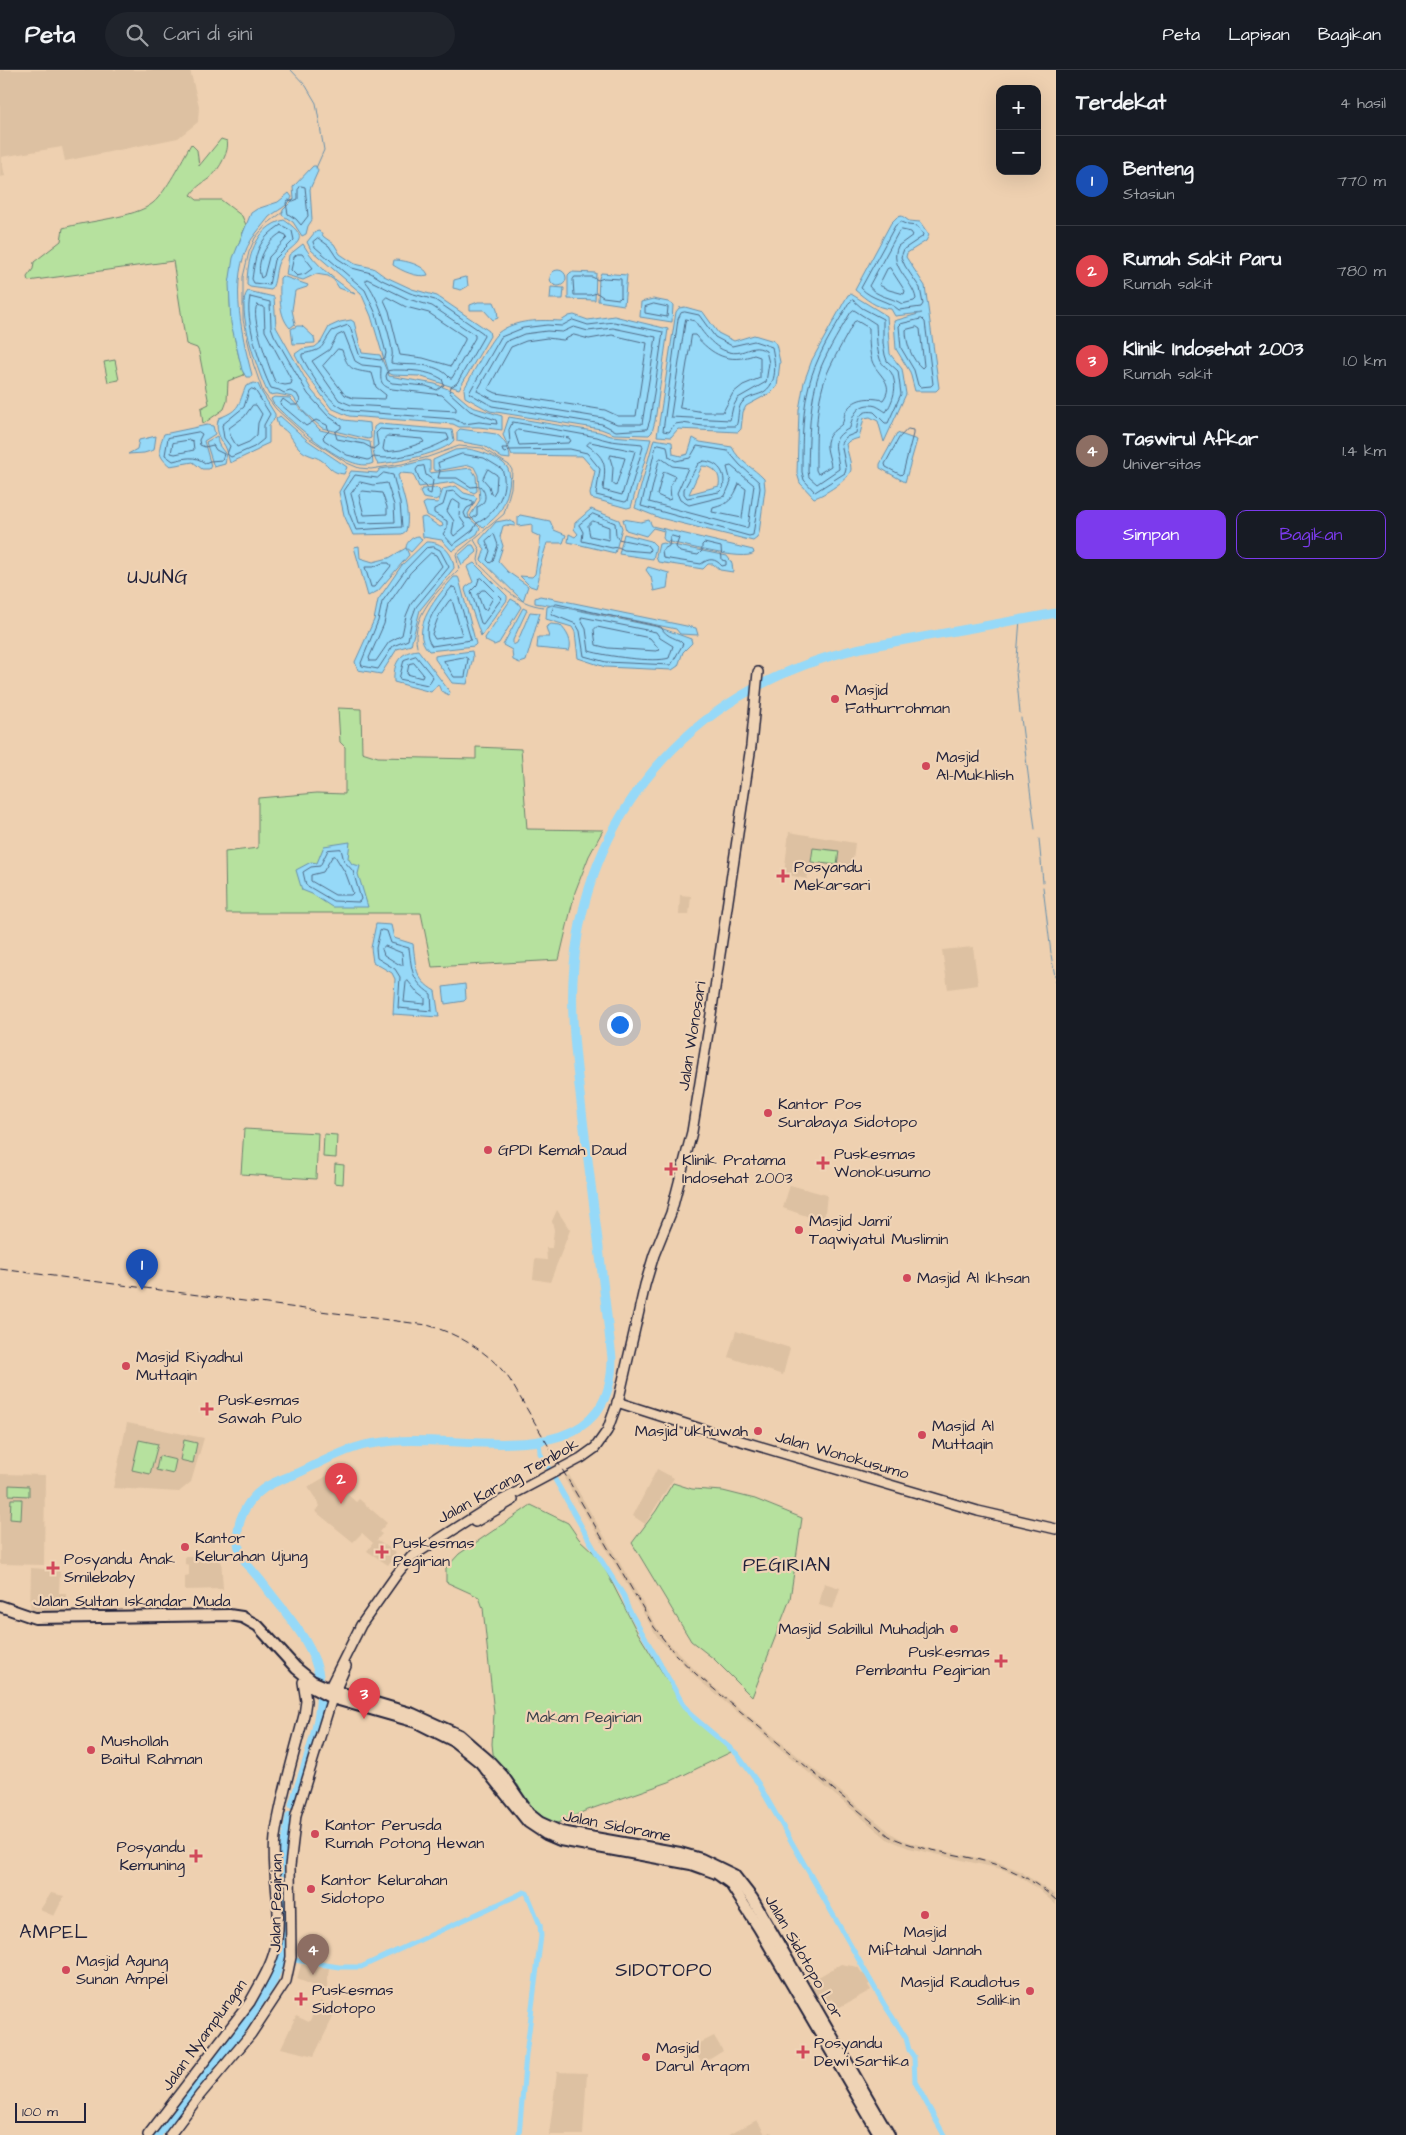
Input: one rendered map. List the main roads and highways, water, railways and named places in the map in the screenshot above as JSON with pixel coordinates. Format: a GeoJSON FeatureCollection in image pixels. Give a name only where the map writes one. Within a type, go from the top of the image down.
{"type":"FeatureCollection","features":[{"type":"Feature","properties":{"kind":"highway","name":"Jalan Sultan Iskandar Muda"},"geometry":{"type":"LineString","coordinates":[[0,1606],[34,1618],[229,1614],[242,1617],[258,1626],[296,1668],[325,1691]]}},
{"type":"Feature","properties":{"kind":"highway","name":"Jalan Sultan Iskandar Muda"},"geometry":{"type":"LineString","coordinates":[[0,1613],[34,1625],[228,1621],[240,1623],[254,1632],[303,1682],[325,1691]]}},
{"type":"Feature","properties":{"kind":"highway","name":"Jalan Sidorame"},"geometry":{"type":"LineString","coordinates":[[325,1691],[416,1722],[454,1741],[480,1762],[528,1822],[546,1834],[560,1840],[680,1858],[701,1859],[729,1876]]}},
{"type":"Feature","properties":{"kind":"highway","name":"Jalan Sidotopo Lor"},"geometry":{"type":"LineString","coordinates":[[729,1876],[730,1883],[743,1901],[880,2135]]}},
{"type":"Feature","properties":{"kind":"highway","name":"Jalan Sidotopo Lor"},"geometry":{"type":"LineString","coordinates":[[729,1876],[752,1898],[888,2135]]}},
{"type":"Feature","properties":{"kind":"main road","name":"Jalan Wonosari"},"geometry":{"type":"LineString","coordinates":[[619,1401],[645,1285],[654,1255],[671,1213],[690,1141],[726,920],[757,695],[757,677]]}},
{"type":"Feature","properties":{"kind":"main road","name":"Jalan Karang Tembok"},"geometry":{"type":"LineString","coordinates":[[325,1691],[364,1630],[410,1566],[429,1548],[483,1514],[604,1447],[612,1435],[619,1401]]}},
{"type":"Feature","properties":{"kind":"main road","name":"Jalan Wonokusumo"},"geometry":{"type":"LineString","coordinates":[[619,1401],[978,1511],[1056,1529]]}},
{"type":"Feature","properties":{"kind":"main road","name":"Jalan Nyamplungan"},"geometry":{"type":"LineString","coordinates":[[148,2135],[250,2002],[266,1974],[276,1948],[278,1927],[274,1860],[275,1837],[304,1715],[306,1701],[303,1682]]}},
{"type":"Feature","properties":{"kind":"main road","name":"Jalan Pegirian"},"geometry":{"type":"LineString","coordinates":[[170,2135],[265,2013],[286,1981],[291,1959],[290,1866],[296,1815],[325,1691]]}},
{"type":"Feature","properties":{"kind":"water"},"geometry":{"type":"Polygon","coordinates":[[[313,166],[316,166],[318,171],[310,189],[312,220],[306,234],[302,236],[293,222],[282,215],[283,210],[294,199],[293,187],[313,166]]]}},
{"type":"Feature","properties":{"kind":"water"},"geometry":{"type":"Polygon","coordinates":[[[289,193],[292,197],[290,200],[285,206],[269,217],[247,247],[242,264],[239,282],[239,302],[244,340],[252,375],[251,377],[246,377],[242,370],[231,323],[229,284],[233,258],[251,213],[278,202],[289,193]]]}},
{"type":"Feature","properties":{"kind":"water"},"geometry":{"type":"Polygon","coordinates":[[[902,216],[909,221],[920,222],[929,235],[926,241],[907,253],[906,257],[925,286],[939,388],[936,391],[915,391],[910,372],[896,349],[894,321],[922,313],[895,316],[891,309],[876,305],[855,290],[891,223],[897,217],[902,216]]]}},
{"type":"Feature","properties":{"kind":"water"},"geometry":{"type":"Polygon","coordinates":[[[284,220],[299,234],[297,243],[282,257],[278,264],[271,290],[250,287],[247,285],[247,275],[255,245],[266,229],[284,220]]]}},
{"type":"Feature","properties":{"kind":"water"},"geometry":{"type":"Polygon","coordinates":[[[319,231],[334,244],[340,254],[355,264],[373,268],[384,276],[412,289],[437,296],[489,331],[490,336],[459,389],[419,376],[393,375],[388,373],[371,316],[361,293],[311,250],[307,242],[315,232],[319,231]]]}},
{"type":"Feature","properties":{"kind":"water"},"geometry":{"type":"Polygon","coordinates":[[[303,244],[319,265],[355,294],[339,288],[334,280],[328,276],[316,274],[303,280],[286,275],[289,255],[303,244]]]}},
{"type":"Feature","properties":{"kind":"water"},"geometry":{"type":"Polygon","coordinates":[[[394,260],[419,266],[428,275],[419,276],[405,272],[393,265],[394,260]]]}},
{"type":"Feature","properties":{"kind":"water"},"geometry":{"type":"Polygon","coordinates":[[[558,270],[566,278],[558,286],[550,278],[558,270]]]}},
{"type":"Feature","properties":{"kind":"water"},"geometry":{"type":"Polygon","coordinates":[[[571,272],[596,273],[595,300],[568,299],[568,275],[571,272]]]}},
{"type":"Feature","properties":{"kind":"water"},"geometry":{"type":"Polygon","coordinates":[[[601,273],[627,275],[624,305],[598,301],[601,273]]]}},
{"type":"Feature","properties":{"kind":"water"},"geometry":{"type":"Polygon","coordinates":[[[282,276],[308,285],[295,291],[292,310],[295,324],[290,328],[283,317],[280,305],[280,278],[282,276]]]}},
{"type":"Feature","properties":{"kind":"water"},"geometry":{"type":"Polygon","coordinates":[[[467,278],[468,286],[461,290],[453,288],[454,280],[467,278]]]}},
{"type":"Feature","properties":{"kind":"water"},"geometry":{"type":"Polygon","coordinates":[[[551,287],[564,288],[563,299],[550,299],[551,287]]]}},
{"type":"Feature","properties":{"kind":"water"},"geometry":{"type":"Polygon","coordinates":[[[248,291],[274,297],[276,327],[312,391],[331,413],[344,420],[370,423],[371,438],[368,439],[322,428],[304,412],[293,397],[277,394],[269,395],[255,359],[246,326],[244,311],[248,291]]]}},
{"type":"Feature","properties":{"kind":"water"},"geometry":{"type":"Polygon","coordinates":[[[851,294],[887,316],[890,354],[902,369],[906,394],[884,442],[878,421],[870,417],[864,418],[859,438],[846,444],[851,466],[850,473],[836,486],[814,498],[800,483],[797,473],[799,410],[804,382],[812,360],[848,295],[851,294]]]}},
{"type":"Feature","properties":{"kind":"water"},"geometry":{"type":"Polygon","coordinates":[[[653,299],[673,305],[672,322],[640,317],[641,302],[653,299]]]}},
{"type":"Feature","properties":{"kind":"water"},"geometry":{"type":"Polygon","coordinates":[[[478,302],[494,302],[498,318],[493,320],[484,310],[470,310],[470,305],[478,302]]]}},
{"type":"Feature","properties":{"kind":"water"},"geometry":{"type":"Polygon","coordinates":[[[685,307],[703,312],[718,333],[734,341],[754,335],[774,341],[776,344],[780,362],[777,387],[772,392],[746,406],[743,412],[741,429],[738,432],[678,429],[671,437],[657,436],[676,312],[679,308],[685,307]]]}},
{"type":"Feature","properties":{"kind":"water"},"geometry":{"type":"Polygon","coordinates":[[[574,315],[588,320],[614,316],[668,329],[655,421],[652,432],[649,435],[614,434],[601,429],[490,411],[465,397],[464,389],[485,351],[498,333],[505,328],[520,323],[561,321],[574,315]]]}},
{"type":"Feature","properties":{"kind":"water"},"geometry":{"type":"Polygon","coordinates":[[[351,320],[354,322],[362,353],[380,355],[389,376],[435,384],[453,391],[472,407],[502,416],[502,430],[459,427],[453,424],[349,416],[331,408],[304,371],[295,354],[302,349],[315,347],[321,342],[329,327],[351,320]]]}},
{"type":"Feature","properties":{"kind":"water"},"geometry":{"type":"Polygon","coordinates":[[[302,326],[314,337],[315,343],[293,344],[291,329],[302,326]]]}},
{"type":"Feature","properties":{"kind":"water"},"geometry":{"type":"Polygon","coordinates":[[[254,383],[258,384],[275,414],[269,426],[269,443],[230,463],[226,448],[218,433],[219,418],[238,406],[246,386],[254,383]]]}},
{"type":"Feature","properties":{"kind":"water"},"geometry":{"type":"Polygon","coordinates":[[[274,397],[290,398],[320,430],[370,442],[373,463],[363,465],[350,462],[320,444],[273,403],[271,399],[274,397]]]}},
{"type":"Feature","properties":{"kind":"water"},"geometry":{"type":"Polygon","coordinates":[[[280,416],[307,440],[347,467],[344,474],[333,471],[321,460],[302,451],[288,433],[278,426],[276,419],[280,416]]]}},
{"type":"Feature","properties":{"kind":"water"},"geometry":{"type":"Polygon","coordinates":[[[509,417],[599,432],[611,436],[651,439],[631,507],[627,508],[591,498],[590,494],[595,471],[582,456],[512,455],[503,435],[509,417]]]}},
{"type":"Feature","properties":{"kind":"water"},"geometry":{"type":"Polygon","coordinates":[[[378,424],[452,430],[454,440],[449,445],[430,453],[395,462],[378,464],[374,457],[373,441],[374,427],[378,424]]]}},
{"type":"Feature","properties":{"kind":"water"},"geometry":{"type":"Polygon","coordinates":[[[207,425],[213,426],[215,434],[204,441],[211,466],[209,469],[202,469],[193,462],[170,466],[163,459],[160,448],[164,434],[207,425]]]}},
{"type":"Feature","properties":{"kind":"water"},"geometry":{"type":"Polygon","coordinates":[[[460,429],[496,434],[506,445],[510,459],[502,458],[484,446],[457,441],[457,432],[460,429]]]}},
{"type":"Feature","properties":{"kind":"water"},"geometry":{"type":"Polygon","coordinates":[[[897,433],[917,440],[905,482],[880,468],[880,464],[897,433]]]}},
{"type":"Feature","properties":{"kind":"water"},"geometry":{"type":"Polygon","coordinates":[[[156,436],[154,450],[128,454],[137,449],[139,440],[156,436]]]}},
{"type":"Feature","properties":{"kind":"water"},"geometry":{"type":"Polygon","coordinates":[[[217,436],[218,444],[226,460],[225,464],[214,467],[206,442],[217,436]]]}},
{"type":"Feature","properties":{"kind":"water"},"geometry":{"type":"Polygon","coordinates":[[[693,438],[700,442],[732,447],[742,461],[764,479],[765,489],[757,538],[753,541],[660,518],[635,508],[654,439],[672,442],[673,454],[681,456],[688,454],[693,438]],[[702,466],[689,494],[719,486],[718,474],[706,466],[702,466]]]}},
{"type":"Feature","properties":{"kind":"water"},"geometry":{"type":"Polygon","coordinates":[[[467,449],[495,458],[501,461],[508,469],[510,479],[503,506],[485,527],[480,526],[470,516],[480,500],[478,475],[474,467],[469,465],[436,471],[433,469],[433,460],[455,450],[467,449]]]}},
{"type":"Feature","properties":{"kind":"water"},"geometry":{"type":"Polygon","coordinates":[[[426,460],[430,461],[430,473],[471,468],[476,476],[477,491],[474,493],[454,482],[419,487],[413,474],[401,473],[398,475],[407,510],[406,531],[402,534],[353,535],[344,515],[339,492],[351,471],[377,473],[380,469],[426,460]]]}},
{"type":"Feature","properties":{"kind":"water"},"geometry":{"type":"Polygon","coordinates":[[[456,486],[464,493],[477,498],[468,514],[469,518],[480,528],[477,534],[452,551],[442,540],[423,537],[421,518],[425,517],[440,527],[443,526],[442,523],[427,515],[423,504],[426,502],[438,503],[443,489],[456,486]]]}},
{"type":"Feature","properties":{"kind":"water"},"geometry":{"type":"Polygon","coordinates":[[[437,488],[440,491],[439,498],[435,500],[423,498],[420,492],[422,489],[437,488]]]}},
{"type":"Feature","properties":{"kind":"water"},"geometry":{"type":"Polygon","coordinates":[[[591,509],[619,520],[622,528],[615,553],[568,542],[569,534],[575,537],[578,534],[574,529],[575,523],[591,509]]]}},
{"type":"Feature","properties":{"kind":"water"},"geometry":{"type":"Polygon","coordinates":[[[520,515],[550,521],[554,530],[566,535],[563,543],[547,543],[539,569],[536,588],[530,586],[520,576],[532,577],[535,574],[541,537],[532,533],[532,524],[518,526],[518,517],[520,515]]]}},
{"type":"Feature","properties":{"kind":"water"},"geometry":{"type":"Polygon","coordinates":[[[623,519],[641,522],[649,520],[652,526],[753,550],[754,553],[748,555],[726,554],[665,541],[663,538],[664,531],[653,528],[646,536],[626,530],[623,519]]]}},
{"type":"Feature","properties":{"kind":"water"},"geometry":{"type":"Polygon","coordinates":[[[507,520],[515,523],[515,526],[503,526],[500,537],[503,546],[498,561],[508,572],[528,586],[523,601],[481,560],[485,549],[480,540],[496,522],[507,520]]]}},
{"type":"Feature","properties":{"kind":"water"},"geometry":{"type":"Polygon","coordinates":[[[624,534],[651,541],[656,546],[653,559],[619,554],[624,534]]]}},
{"type":"Feature","properties":{"kind":"water"},"geometry":{"type":"Polygon","coordinates":[[[419,536],[422,540],[411,552],[406,548],[414,537],[419,536]]]}},
{"type":"Feature","properties":{"kind":"water"},"geometry":{"type":"Polygon","coordinates":[[[426,542],[432,542],[446,549],[451,557],[454,568],[420,610],[411,645],[397,649],[381,674],[358,670],[355,662],[374,620],[378,600],[402,565],[426,542]]]}},
{"type":"Feature","properties":{"kind":"water"},"geometry":{"type":"Polygon","coordinates":[[[663,543],[727,556],[732,563],[733,572],[720,570],[713,564],[708,564],[703,569],[658,562],[656,557],[659,544],[663,543]]]}},
{"type":"Feature","properties":{"kind":"water"},"geometry":{"type":"Polygon","coordinates":[[[470,545],[473,545],[477,552],[462,565],[458,556],[470,545]]]}},
{"type":"Feature","properties":{"kind":"water"},"geometry":{"type":"Polygon","coordinates":[[[359,546],[360,558],[373,562],[389,558],[406,548],[409,555],[378,591],[368,596],[354,547],[359,546]]]}},
{"type":"Feature","properties":{"kind":"water"},"geometry":{"type":"Polygon","coordinates":[[[474,563],[507,596],[507,600],[481,636],[465,590],[473,582],[467,567],[474,563]]]}},
{"type":"Feature","properties":{"kind":"water"},"geometry":{"type":"Polygon","coordinates":[[[648,567],[669,573],[667,588],[654,591],[651,577],[646,570],[648,567]]]}},
{"type":"Feature","properties":{"kind":"water"},"geometry":{"type":"Polygon","coordinates":[[[454,577],[459,579],[476,644],[474,646],[429,651],[423,642],[423,623],[434,602],[454,577]]]}},
{"type":"Feature","properties":{"kind":"water"},"geometry":{"type":"Polygon","coordinates":[[[540,596],[696,628],[698,635],[680,634],[676,629],[535,603],[535,598],[540,596]]]}},
{"type":"Feature","properties":{"kind":"water"},"geometry":{"type":"Polygon","coordinates":[[[511,599],[521,607],[499,643],[494,645],[486,641],[485,638],[511,599]]]}},
{"type":"Feature","properties":{"kind":"water"},"geometry":{"type":"Polygon","coordinates":[[[552,605],[658,627],[691,639],[692,643],[683,652],[678,666],[672,670],[605,667],[578,658],[575,632],[572,627],[546,619],[547,607],[552,605]]]}},
{"type":"Feature","properties":{"kind":"water"},"geometry":{"type":"Polygon","coordinates":[[[523,608],[527,610],[513,640],[513,645],[517,643],[530,612],[540,613],[526,661],[520,663],[513,660],[512,650],[503,645],[523,608]]]}},
{"type":"Feature","properties":{"kind":"water"},"geometry":{"type":"Polygon","coordinates":[[[551,624],[560,625],[569,637],[569,651],[537,648],[538,637],[549,637],[546,627],[551,624]]]}},
{"type":"Feature","properties":{"kind":"water"},"geometry":{"type":"Polygon","coordinates":[[[418,650],[450,692],[449,695],[441,691],[438,684],[431,692],[394,682],[398,660],[406,653],[418,650]]]}},
{"type":"Feature","properties":{"kind":"water"},"geometry":{"type":"Polygon","coordinates":[[[472,651],[473,657],[467,684],[452,683],[435,659],[435,656],[472,651]]]}},
{"type":"Feature","properties":{"kind":"water"},"geometry":{"type":"Polygon","coordinates":[[[350,842],[348,858],[352,864],[360,866],[358,874],[368,907],[332,907],[302,890],[296,870],[311,862],[317,863],[324,846],[350,842]]]}},
{"type":"Feature","properties":{"kind":"water"},"geometry":{"type":"Polygon","coordinates":[[[376,924],[391,925],[394,938],[413,944],[417,971],[423,982],[435,991],[439,1017],[393,1014],[395,979],[392,973],[373,962],[371,948],[376,924]]]}},
{"type":"Feature","properties":{"kind":"water"},"geometry":{"type":"Polygon","coordinates":[[[465,984],[466,999],[464,1001],[445,1004],[443,987],[465,984]]]}},
{"type":"Feature","properties":{"kind":"waterway"},"geometry":{"type":"LineString","coordinates":[[291,70],[306,86],[316,103],[324,150],[316,168]]}},
{"type":"Feature","properties":{"kind":"waterway"},"geometry":{"type":"LineString","coordinates":[[283,212],[267,224],[255,238],[249,252],[243,277],[243,320],[253,363],[263,392],[276,409],[307,437],[347,463],[359,468],[371,469],[402,464],[459,446],[482,448],[509,465],[512,470],[511,488],[504,514],[456,554],[459,569],[435,594],[422,614],[416,635],[417,647]]}},
{"type":"Feature","properties":{"kind":"waterway"},"geometry":{"type":"LineString","coordinates":[[474,540],[480,550],[478,560],[480,565],[494,579],[516,597],[525,602],[544,607]]}},
{"type":"Feature","properties":{"kind":"waterway"},"geometry":{"type":"LineString","coordinates":[[293,1805],[316,1729],[319,1713],[320,1682],[312,1654],[297,1628],[242,1556],[239,1547],[238,1529],[249,1503],[271,1484],[365,1445],[395,1441],[532,1442],[563,1435],[589,1420],[606,1395],[612,1358],[577,1067],[573,1026],[573,985],[574,965],[584,906],[603,851],[630,802],[664,758],[705,721],[752,690],[804,665],[861,648],[1056,613]]}},
{"type":"Feature","properties":{"kind":"waterway"},"geometry":{"type":"LineString","coordinates":[[1020,619],[1016,671],[1020,713]]}},
{"type":"Feature","properties":{"kind":"waterway"},"geometry":{"type":"LineString","coordinates":[[1021,718],[1035,829]]}},
{"type":"Feature","properties":{"kind":"waterway"},"geometry":{"type":"LineString","coordinates":[[1039,839],[1043,882]]}},
{"type":"Feature","properties":{"kind":"waterway"},"geometry":{"type":"LineString","coordinates":[[1043,887],[1051,953]]}},
{"type":"Feature","properties":{"kind":"waterway"},"geometry":{"type":"LineString","coordinates":[[1051,955],[1055,976]]}},
{"type":"Feature","properties":{"kind":"waterway"},"geometry":{"type":"LineString","coordinates":[[1055,980],[1056,984]]}},
{"type":"Feature","properties":{"kind":"waterway"},"geometry":{"type":"LineString","coordinates":[[539,1441],[540,1453],[596,1552],[624,1596],[628,1608],[682,1702],[691,1715],[737,1754],[758,1783],[884,2004],[906,2038],[909,2050],[914,2057],[915,2082],[944,2135]]}},
{"type":"Feature","properties":{"kind":"waterway"},"geometry":{"type":"LineString","coordinates":[[157,2135],[242,2029],[273,1981],[283,1955],[287,1932],[283,1855],[290,1816]]}},
{"type":"Feature","properties":{"kind":"waterway"},"geometry":{"type":"LineString","coordinates":[[282,1958],[339,1967],[361,1967],[524,1892],[527,1893],[540,1925],[541,1936],[526,2055],[519,2135]]}},
{"type":"Feature","properties":{"kind":"railway"},"geometry":{"type":"LineString","coordinates":[[0,1269],[427,1325],[462,1339],[494,1361],[510,1380],[654,1627],[675,1654],[696,1674],[889,1836],[930,1850],[972,1858],[1008,1869],[1030,1880],[1056,1900]]}},
{"type":"Feature","properties":{"kind":"place","name":"Masjid Fathurrohman"},"geometry":{"type":"Point","coordinates":[835,699]}},
{"type":"Feature","properties":{"kind":"place","name":"Masjid Al-Mukhlish"},"geometry":{"type":"Point","coordinates":[926,766]}},
{"type":"Feature","properties":{"kind":"place","name":"Posyandu Mekarsari"},"geometry":{"type":"Point","coordinates":[783,876]}},
{"type":"Feature","properties":{"kind":"place","name":"Kantor Pos Surabaya Sidotopo"},"geometry":{"type":"Point","coordinates":[768,1113]}},
{"type":"Feature","properties":{"kind":"place","name":"GPDI Kemah Daud"},"geometry":{"type":"Point","coordinates":[488,1150]}},
{"type":"Feature","properties":{"kind":"place","name":"Puskesmas Wonokusumo"},"geometry":{"type":"Point","coordinates":[823,1163]}},
{"type":"Feature","properties":{"kind":"place","name":"Klinik Pratama Indosehat 2003"},"geometry":{"type":"Point","coordinates":[671,1169]}},
{"type":"Feature","properties":{"kind":"place","name":"Masjid Jami' Taqwiyatul Muslimin"},"geometry":{"type":"Point","coordinates":[799,1230]}},
{"type":"Feature","properties":{"kind":"place","name":"Masjid Al Ikhsan"},"geometry":{"type":"Point","coordinates":[907,1278]}},
{"type":"Feature","properties":{"kind":"place","name":"Benteng"},"geometry":{"type":"Point","coordinates":[142,1290]}},
{"type":"Feature","properties":{"kind":"place","name":"Masjid Riyadhul Muttaqin"},"geometry":{"type":"Point","coordinates":[126,1366]}},
{"type":"Feature","properties":{"kind":"place","name":"Puskesmas Sawah Pulo"},"geometry":{"type":"Point","coordinates":[207,1409]}},
{"type":"Feature","properties":{"kind":"place","name":"Masjid Ukhuwah"},"geometry":{"type":"Point","coordinates":[758,1431]}},
{"type":"Feature","properties":{"kind":"place","name":"Masjid Al Muttaqin"},"geometry":{"type":"Point","coordinates":[922,1435]}},
{"type":"Feature","properties":{"kind":"place","name":"Rumah Sakit Paru"},"geometry":{"type":"Point","coordinates":[341,1504]}},
{"type":"Feature","properties":{"kind":"place","name":"Kantor Kelurahan Ujung"},"geometry":{"type":"Point","coordinates":[185,1547]}},
{"type":"Feature","properties":{"kind":"place","name":"Puskesmas Pegirian"},"geometry":{"type":"Point","coordinates":[382,1552]}},
{"type":"Feature","properties":{"kind":"place","name":"Posyandu Anak Smilebaby"},"geometry":{"type":"Point","coordinates":[53,1568]}},
{"type":"Feature","properties":{"kind":"place","name":"Masjid Sabillul Muhadjah"},"geometry":{"type":"Point","coordinates":[954,1629]}},
{"type":"Feature","properties":{"kind":"place","name":"Puskesmas Pembantu Pegirian"},"geometry":{"type":"Point","coordinates":[1001,1661]}},
{"type":"Feature","properties":{"kind":"place","name":"Klinik Indosehat 2003"},"geometry":{"type":"Point","coordinates":[364,1719]}},
{"type":"Feature","properties":{"kind":"place","name":"Mushollah Baitul Rahman"},"geometry":{"type":"Point","coordinates":[91,1750]}},
{"type":"Feature","properties":{"kind":"place","name":"Kantor Perusda Rumah Potong Hewan"},"geometry":{"type":"Point","coordinates":[315,1834]}},
{"type":"Feature","properties":{"kind":"place","name":"Posyandu Kemuning"},"geometry":{"type":"Point","coordinates":[196,1856]}},
{"type":"Feature","properties":{"kind":"place","name":"Kantor Kelurahan Sidotopo"},"geometry":{"type":"Point","coordinates":[311,1889]}},
{"type":"Feature","properties":{"kind":"place","name":"Masjid Miftahul Jannah"},"geometry":{"type":"Point","coordinates":[925,1915]}},
{"type":"Feature","properties":{"kind":"place","name":"Masjid Agung Sunan Ampel"},"geometry":{"type":"Point","coordinates":[66,1970]}},
{"type":"Feature","properties":{"kind":"place","name":"Taswirul Afkar"},"geometry":{"type":"Point","coordinates":[313,1975]}},
{"type":"Feature","properties":{"kind":"place","name":"Masjid Raudlotus Salikin"},"geometry":{"type":"Point","coordinates":[1030,1991]}},
{"type":"Feature","properties":{"kind":"place","name":"Puskesmas Sidotopo"},"geometry":{"type":"Point","coordinates":[301,1999]}},
{"type":"Feature","properties":{"kind":"place","name":"Posyandu Dewi Sartika"},"geometry":{"type":"Point","coordinates":[803,2052]}},
{"type":"Feature","properties":{"kind":"place","name":"Masjid Darul Arqom"},"geometry":{"type":"Point","coordinates":[646,2057]}},
{"type":"Feature","properties":{"kind":"district","name":"UJUNG"},"geometry":{"type":"Point","coordinates":[158,577]}},
{"type":"Feature","properties":{"kind":"district","name":"PEGIRIAN"},"geometry":{"type":"Point","coordinates":[787,1565]}},
{"type":"Feature","properties":{"kind":"district","name":"AMPEL"},"geometry":{"type":"Point","coordinates":[54,1932]}},
{"type":"Feature","properties":{"kind":"district","name":"SIDOTOPO"},"geometry":{"type":"Point","coordinates":[664,1970]}},
{"type":"Feature","properties":{"kind":"park label","name":"Makam Pegirian"},"geometry":{"type":"Point","coordinates":[584,1717]}}]}
